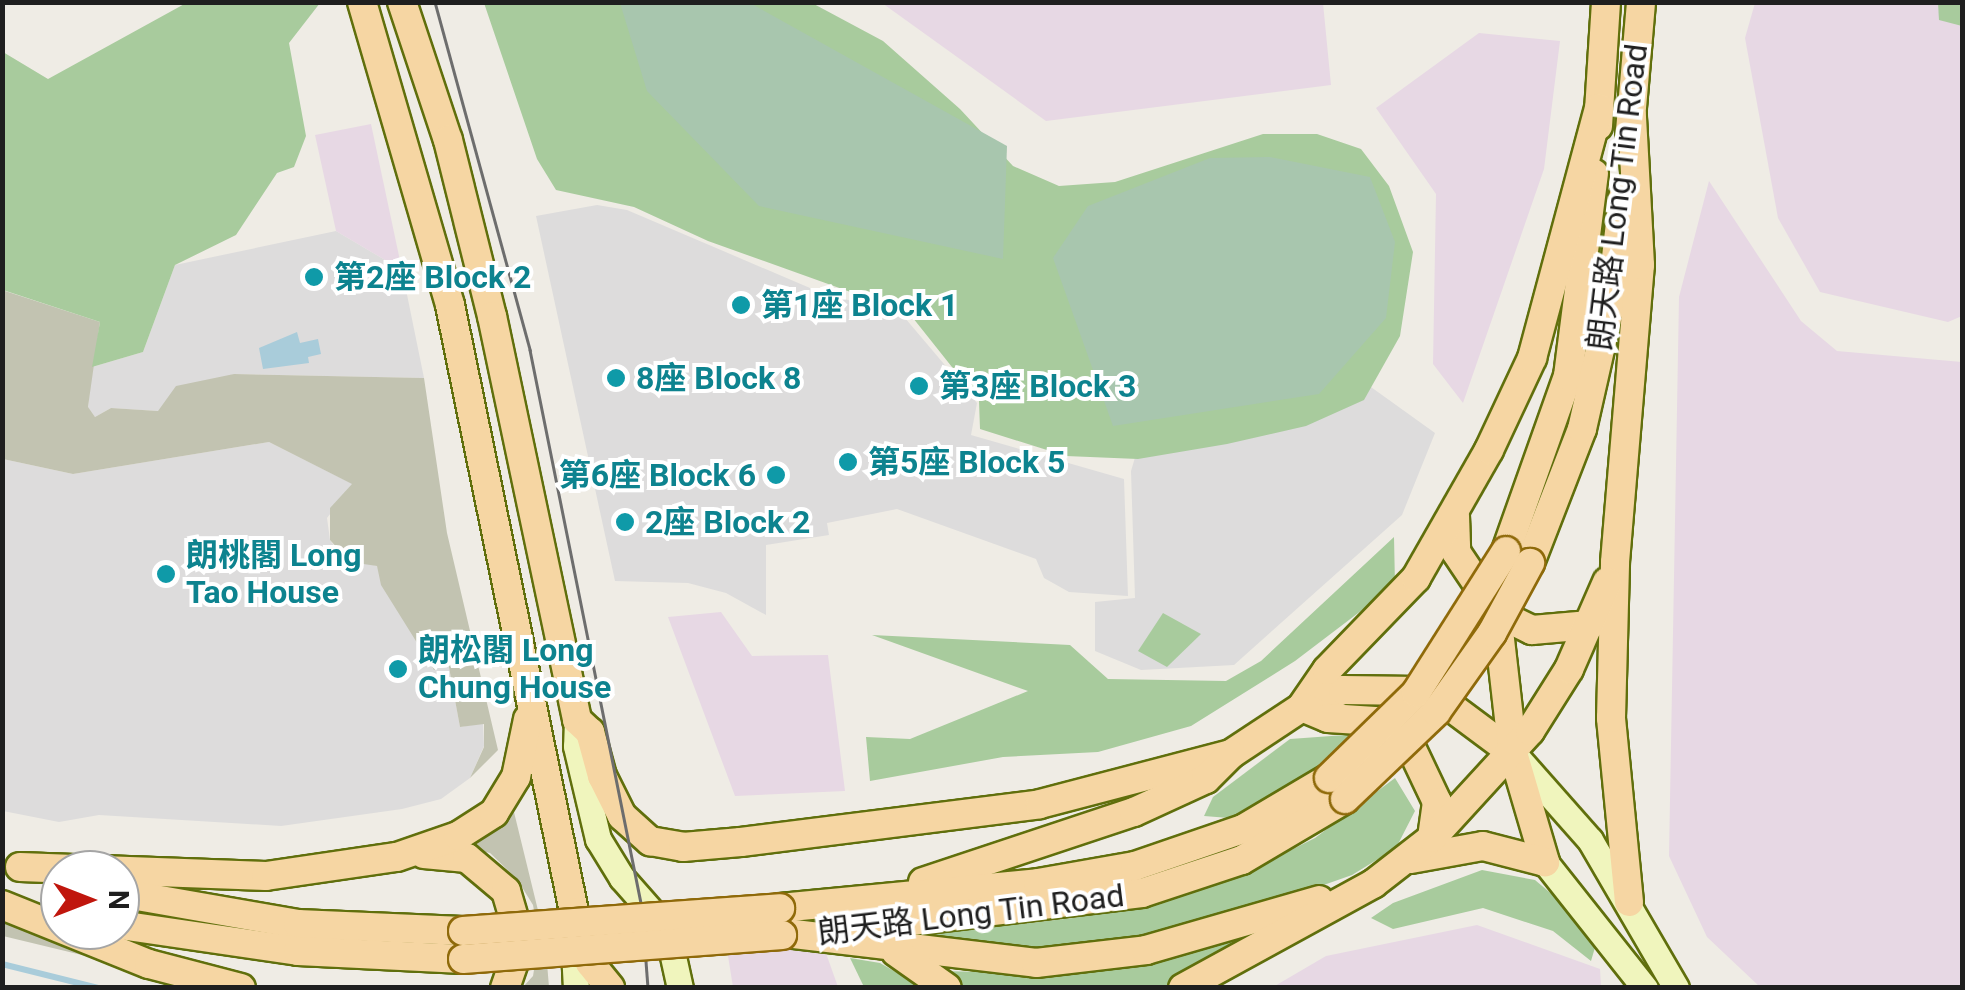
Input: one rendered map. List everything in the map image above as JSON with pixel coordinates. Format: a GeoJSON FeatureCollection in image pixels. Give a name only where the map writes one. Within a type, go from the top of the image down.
{"type":"FeatureCollection","features":[{"type":"Feature","properties":{"kind":"main road"},"geometry":{"type":"LineString","coordinates":[[362,2],[450,306],[574,912],[590,962],[610,988]]}},
{"type":"Feature","properties":{"kind":"main road"},"geometry":{"type":"LineString","coordinates":[[402,2],[448,140],[492,316],[578,720],[576,746],[598,838],[622,878],[667,929],[680,988]]}},
{"type":"Feature","properties":{"kind":"main road","name":"朗天路 Long Tin Road"},"geometry":{"type":"LineString","coordinates":[[140,928],[298,951],[785,926],[1142,893],[1242,860],[1436,712],[1492,633],[1518,557],[1568,376],[1585,279],[1606,2]]}},
{"type":"Feature","properties":{"kind":"main road","name":"朗天路 Long Tin Road"},"geometry":{"type":"LineString","coordinates":[[1518,557],[1582,429],[1602,345],[1632,115],[1641,2]]}},
{"type":"Feature","properties":{"kind":"main road"},"geometry":{"type":"LineString","coordinates":[[1302,706],[1327,670],[1372,631],[1416,578],[1455,513],[1532,358],[1599,108]]}},
{"type":"Feature","properties":{"kind":"main road"},"geometry":{"type":"LineString","coordinates":[[1628,902],[1612,771],[1614,562],[1640,280],[1632,115]]}},
{"type":"Feature","properties":{"kind":"main road"},"geometry":{"type":"LineString","coordinates":[[1455,513],[1456,552],[1497,613],[1513,753],[1546,862],[1645,988]]}},
{"type":"Feature","properties":{"kind":"main road"},"geometry":{"type":"LineString","coordinates":[[1184,988],[1373,884],[1410,859],[1432,838],[1513,753],[1590,624],[1614,562]]}},
{"type":"Feature","properties":{"kind":"main road"},"geometry":{"type":"LineString","coordinates":[[1497,613],[1532,630],[1590,624]]}},
{"type":"Feature","properties":{"kind":"main road"},"geometry":{"type":"LineString","coordinates":[[829,903],[936,879],[1108,822],[1206,779],[1231,754],[1302,706],[1343,690],[1418,690],[1447,704],[1513,753],[1590,840],[1676,988]]}},
{"type":"Feature","properties":{"kind":"main road"},"geometry":{"type":"LineString","coordinates":[[397,857],[458,836],[494,813],[516,777],[530,702]]}},
{"type":"Feature","properties":{"kind":"main road"},"geometry":{"type":"LineString","coordinates":[[1302,706],[1328,718],[1376,721],[1409,743],[1437,802],[1432,838]]}},
{"type":"Feature","properties":{"kind":"main road"},"geometry":{"type":"LineString","coordinates":[[578,720],[590,732],[602,776],[622,816],[650,840],[672,846],[991,813],[1231,754]]}},
{"type":"Feature","properties":{"kind":"main road","name":"朗天路 Long Tin Road"},"geometry":{"type":"LineString","coordinates":[[785,926],[829,903],[1038,883],[1148,863],[1243,829],[1337,788]]}},
{"type":"Feature","properties":{"kind":"main road"},"geometry":{"type":"LineString","coordinates":[[1410,859],[1483,846],[1546,862]]}},
{"type":"Feature","properties":{"kind":"main road"},"geometry":{"type":"LineString","coordinates":[[11,865],[266,876],[397,857],[454,855],[498,880],[515,908],[521,942],[505,988]]}},
{"type":"Feature","properties":{"kind":"main road"},"geometry":{"type":"LineString","coordinates":[[11,865],[40,873]]}},
{"type":"Feature","properties":{"kind":"main road"},"geometry":{"type":"LineString","coordinates":[[785,926],[891,948],[1019,962],[1098,959],[1373,884]]}},
{"type":"Feature","properties":{"kind":"main road","name":"朗天路 Long Tin Road"},"geometry":{"type":"LineString","coordinates":[[140,896],[298,924],[463,945]]}},
{"type":"Feature","properties":{"kind":"main road"},"geometry":{"type":"LineString","coordinates":[[2,904],[40,911]]}},
{"type":"Feature","properties":{"kind":"main road"},"geometry":{"type":"LineString","coordinates":[[2,904],[149,964],[241,988]]}},
{"type":"Feature","properties":{"kind":"main road"},"geometry":{"type":"LineString","coordinates":[[574,912],[576,988]]}},
{"type":"Feature","properties":{"kind":"main road"},"geometry":{"type":"LineString","coordinates":[[891,948],[947,988]]}},
{"type":"Feature","properties":{"kind":"shaded area"},"geometry":{"type":"Polygon","coordinates":[[[882,3],[1323,3],[1331,85],[1046,121],[882,3]]]}},
{"type":"Feature","properties":{"kind":"shaded area"},"geometry":{"type":"Polygon","coordinates":[[[1755,3],[1962,3],[1962,316],[1948,322],[1820,292],[1778,218],[1745,38],[1755,3]]]}},
{"type":"Feature","properties":{"kind":"shaded area"},"geometry":{"type":"Polygon","coordinates":[[[1479,33],[1560,41],[1544,169],[1463,403],[1433,364],[1436,194],[1376,108],[1479,33]]]}},
{"type":"Feature","properties":{"kind":"shaded area"},"geometry":{"type":"Polygon","coordinates":[[[371,124],[402,270],[336,231],[315,135],[371,124]]]}},
{"type":"Feature","properties":{"kind":"shaded area"},"geometry":{"type":"Polygon","coordinates":[[[1709,181],[1801,321],[1837,351],[1962,362],[1962,987],[1760,987],[1707,937],[1669,856],[1679,297],[1709,181]]]}},
{"type":"Feature","properties":{"kind":"shaded area"},"geometry":{"type":"Polygon","coordinates":[[[597,205],[627,210],[810,288],[905,318],[977,403],[971,435],[1124,479],[1128,596],[1069,592],[1044,578],[1036,559],[897,509],[827,523],[829,535],[766,545],[766,615],[726,593],[688,583],[615,581],[536,216],[597,205]]]}},
{"type":"Feature","properties":{"kind":"shaded area"},"geometry":{"type":"Polygon","coordinates":[[[336,231],[402,270],[424,378],[234,374],[158,411],[111,408],[95,417],[88,408],[92,367],[143,352],[175,265],[336,231]]]}},
{"type":"Feature","properties":{"kind":"shaded area"},"geometry":{"type":"Polygon","coordinates":[[[2,290],[100,322],[88,407],[95,417],[111,408],[158,411],[176,386],[234,374],[424,378],[447,533],[498,750],[470,778],[484,747],[484,724],[460,727],[448,662],[434,670],[381,585],[377,566],[350,562],[330,540],[330,508],[352,484],[269,442],[73,474],[3,459],[2,290]]]}},
{"type":"Feature","properties":{"kind":"shaded area"},"geometry":{"type":"Polygon","coordinates":[[[1357,377],[1435,433],[1402,515],[1234,665],[1141,670],[1095,651],[1095,602],[1135,598],[1131,471],[1139,444],[1357,377]]]}},
{"type":"Feature","properties":{"kind":"shaded area"},"geometry":{"type":"Polygon","coordinates":[[[269,442],[353,484],[327,518],[330,540],[342,557],[377,566],[433,669],[448,661],[460,727],[483,723],[484,746],[470,778],[441,799],[402,809],[281,826],[99,815],[59,822],[3,811],[3,459],[73,474],[269,442]]]}},
{"type":"Feature","properties":{"kind":"shaded area"},"geometry":{"type":"Polygon","coordinates":[[[721,612],[752,656],[828,655],[845,791],[735,796],[668,617],[721,612]]]}},
{"type":"Feature","properties":{"kind":"shaded area"},"geometry":{"type":"Polygon","coordinates":[[[513,808],[545,939],[549,987],[523,987],[533,976],[539,939],[533,905],[517,879],[490,853],[452,844],[490,830],[513,808]]]}},
{"type":"Feature","properties":{"kind":"shaded area"},"geometry":{"type":"Polygon","coordinates":[[[3,919],[40,934],[40,945],[3,936],[3,919]]]}},
{"type":"Feature","properties":{"kind":"shaded area"},"geometry":{"type":"Polygon","coordinates":[[[816,925],[838,987],[733,987],[724,931],[816,925]]]}},
{"type":"Feature","properties":{"kind":"shaded area"},"geometry":{"type":"Polygon","coordinates":[[[1477,925],[1600,969],[1601,987],[1273,987],[1326,956],[1477,925]]]}},
{"type":"Feature","properties":{"kind":"shaded area"},"geometry":{"type":"Polygon","coordinates":[[[61,950],[82,950],[115,963],[61,950]]]}},
{"type":"Feature","properties":{"kind":"green space"},"geometry":{"type":"Polygon","coordinates":[[[188,2],[320,3],[289,43],[306,136],[294,167],[277,173],[236,235],[175,265],[143,352],[92,367],[100,322],[3,290],[3,52],[48,79],[188,2]]]}},
{"type":"Feature","properties":{"kind":"green space"},"geometry":{"type":"Polygon","coordinates":[[[484,3],[812,3],[883,41],[960,109],[1013,166],[1059,186],[1115,182],[1263,134],[1317,134],[1361,149],[1389,186],[1413,252],[1400,336],[1364,400],[1306,426],[1227,444],[1138,459],[1066,456],[980,429],[979,401],[909,313],[708,241],[634,207],[556,190],[537,159],[484,3]]]}},
{"type":"Feature","properties":{"kind":"green space"},"geometry":{"type":"Polygon","coordinates":[[[620,3],[750,3],[1007,146],[1003,259],[759,206],[647,91],[620,3]]]}},
{"type":"Feature","properties":{"kind":"green space"},"geometry":{"type":"Polygon","coordinates":[[[1938,3],[1962,3],[1962,26],[1939,20],[1938,3]]]}},
{"type":"Feature","properties":{"kind":"green space"},"geometry":{"type":"Polygon","coordinates":[[[1270,157],[1370,177],[1395,242],[1386,318],[1319,394],[1113,426],[1053,258],[1088,206],[1210,158],[1270,157]]]}},
{"type":"Feature","properties":{"kind":"green space"},"geometry":{"type":"Polygon","coordinates":[[[1394,537],[1395,585],[1295,661],[1191,726],[1098,752],[1003,757],[870,781],[866,737],[910,739],[1028,691],[872,635],[1070,645],[1108,679],[1226,681],[1261,661],[1394,537]]]}},
{"type":"Feature","properties":{"kind":"green space"},"geometry":{"type":"Polygon","coordinates":[[[1163,613],[1201,634],[1167,667],[1138,651],[1163,613]]]}},
{"type":"Feature","properties":{"kind":"green space"},"geometry":{"type":"Polygon","coordinates":[[[1359,734],[1316,769],[1229,818],[1204,816],[1213,797],[1290,739],[1359,734]]]}},
{"type":"Feature","properties":{"kind":"green space"},"geometry":{"type":"Polygon","coordinates":[[[1395,778],[1415,811],[1396,848],[1352,875],[1284,899],[1121,942],[1029,949],[886,939],[1073,918],[1166,899],[1245,873],[1315,838],[1395,778]]]}},
{"type":"Feature","properties":{"kind":"green space"},"geometry":{"type":"Polygon","coordinates":[[[1482,870],[1535,880],[1599,934],[1591,961],[1553,931],[1483,908],[1393,929],[1371,918],[1393,903],[1482,870]]]}},
{"type":"Feature","properties":{"kind":"green space"},"geometry":{"type":"Polygon","coordinates":[[[1299,915],[1163,987],[963,987],[941,971],[1072,974],[1147,963],[1299,915]]]}},
{"type":"Feature","properties":{"kind":"green space"},"geometry":{"type":"Polygon","coordinates":[[[850,958],[880,963],[922,987],[864,987],[850,958]]]}},
{"type":"Feature","properties":{"kind":"water"},"geometry":{"type":"Polygon","coordinates":[[[297,332],[300,343],[318,339],[321,354],[308,357],[309,363],[263,369],[259,348],[297,332]]]}},
{"type":"Feature","properties":{"kind":"waterway"},"geometry":{"type":"LineString","coordinates":[[2,964],[98,988]]}},
{"type":"Feature","properties":{"kind":"tram line"},"geometry":{"type":"LineString","coordinates":[[435,2],[530,350],[642,908],[648,988]]}},
{"type":"Feature","properties":{"kind":"place","name":"第2座 Block 2"},"geometry":{"type":"Point","coordinates":[314,277]}},
{"type":"Feature","properties":{"kind":"place","name":"第1座 Block 1"},"geometry":{"type":"Point","coordinates":[741,305]}},
{"type":"Feature","properties":{"kind":"place","name":"8座 Block 8"},"geometry":{"type":"Point","coordinates":[616,378]}},
{"type":"Feature","properties":{"kind":"place","name":"第3座 Block 3"},"geometry":{"type":"Point","coordinates":[919,386]}},
{"type":"Feature","properties":{"kind":"place","name":"第5座 Block 5"},"geometry":{"type":"Point","coordinates":[848,462]}},
{"type":"Feature","properties":{"kind":"place","name":"第6座 Block 6"},"geometry":{"type":"Point","coordinates":[776,475]}},
{"type":"Feature","properties":{"kind":"place","name":"2座 Block 2"},"geometry":{"type":"Point","coordinates":[625,522]}},
{"type":"Feature","properties":{"kind":"place","name":"朗桃閣 Long Tao House"},"geometry":{"type":"Point","coordinates":[166,574]}},
{"type":"Feature","properties":{"kind":"place","name":"朗松閣 Long Chung House"},"geometry":{"type":"Point","coordinates":[398,669]}}]}
